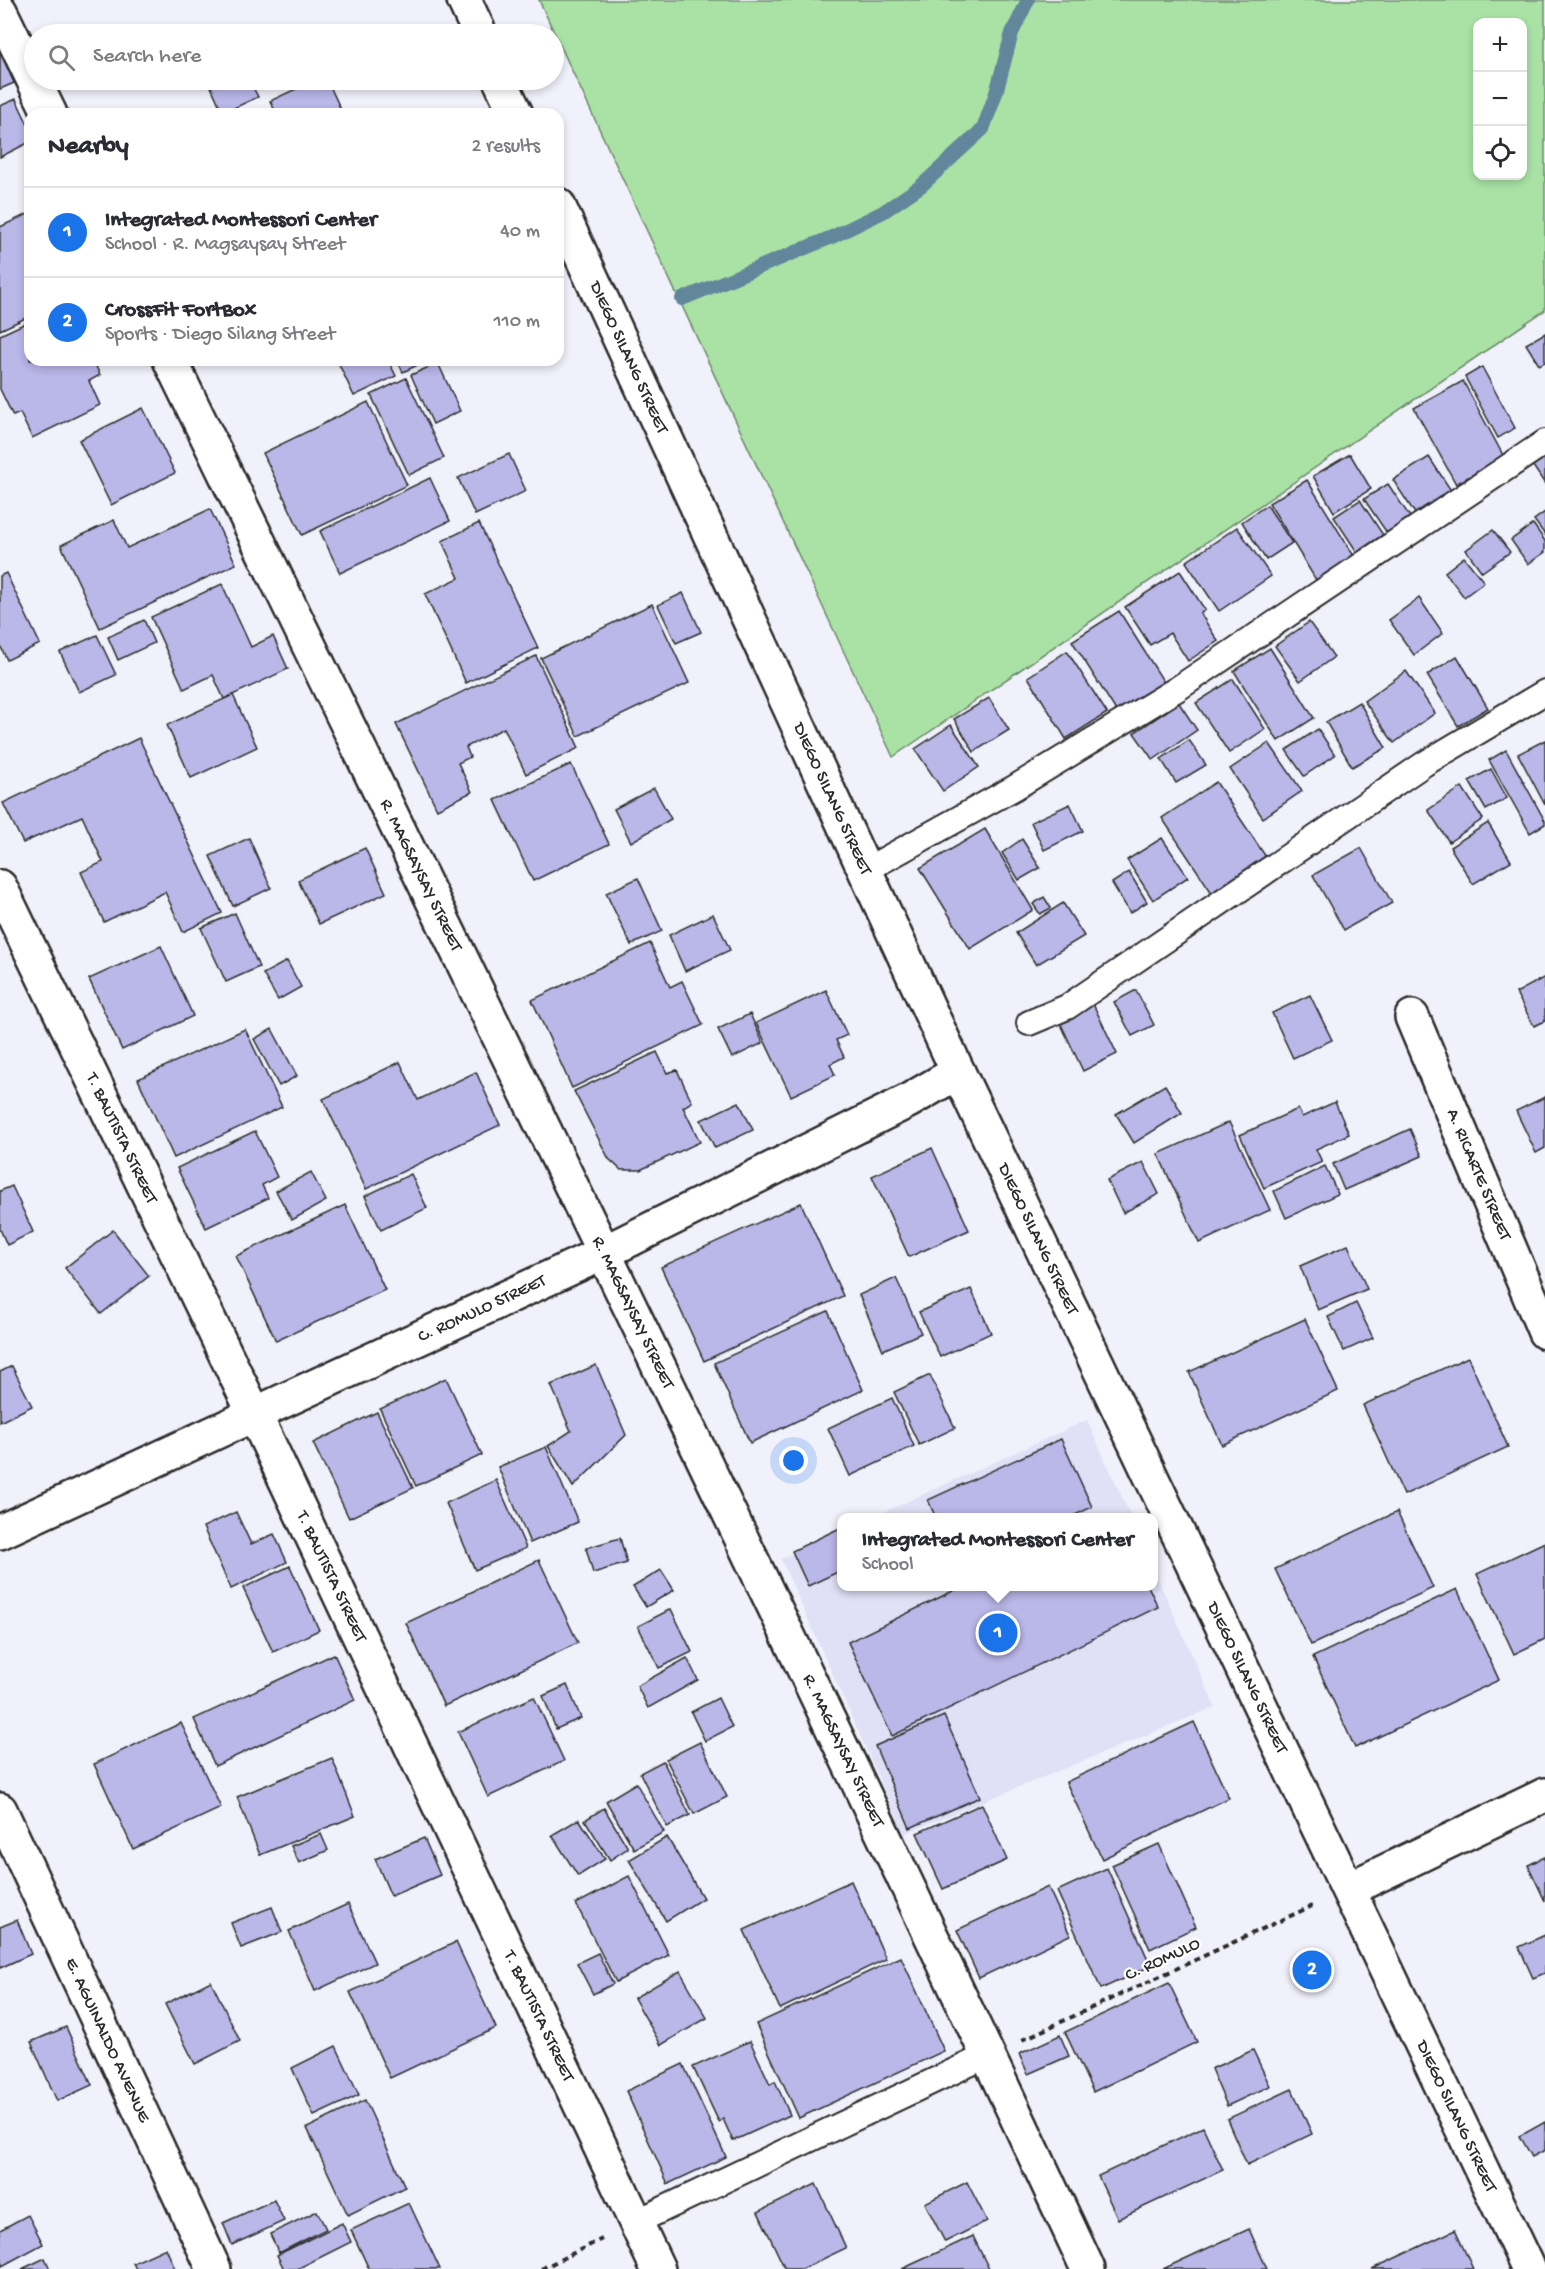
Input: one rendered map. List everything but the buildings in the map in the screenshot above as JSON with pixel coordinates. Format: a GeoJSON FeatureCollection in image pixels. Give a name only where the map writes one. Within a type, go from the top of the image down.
{"type":"FeatureCollection","features":[{"type":"Feature","properties":{"kind":"street"},"geometry":{"type":"LineString","coordinates":[[464,0],[475,24]]}},
{"type":"Feature","properties":{"kind":"street"},"geometry":{"type":"LineString","coordinates":[[0,11],[24,60]]}},
{"type":"Feature","properties":{"kind":"street"},"geometry":{"type":"LineString","coordinates":[[38,90],[47,108]]}},
{"type":"Feature","properties":{"kind":"street"},"geometry":{"type":"LineString","coordinates":[[505,90],[513,108]]}},
{"type":"Feature","properties":{"kind":"street","name":"DIEGO SILANG STREET"},"geometry":{"type":"LineString","coordinates":[[564,218],[958,1072],[1529,2269]]}},
{"type":"Feature","properties":{"kind":"street","name":"R. MAGSAYSAY STREET"},"geometry":{"type":"LineString","coordinates":[[173,366],[604,1252],[1088,2269]]}},
{"type":"Feature","properties":{"kind":"street","name":"T. BAUTISTA STREET"},"geometry":{"type":"LineString","coordinates":[[0,886],[254,1413],[658,2269]]}},
{"type":"Feature","properties":{"kind":"street","name":"A. RICARTE STREET"},"geometry":{"type":"LineString","coordinates":[[1412,1017],[1545,1332]]}},
{"type":"Feature","properties":{"kind":"street","name":"C. ROMULO STREET"},"geometry":{"type":"LineString","coordinates":[[0,1532],[604,1252],[908,1101],[958,1072]]}},
{"type":"Feature","properties":{"kind":"street"},"geometry":{"type":"LineString","coordinates":[[1349,1889],[1545,1795]]}},
{"type":"Feature","properties":{"kind":"street","name":"E. AGUINALDO AVENUE"},"geometry":{"type":"LineString","coordinates":[[0,1810],[214,2269]]}},
{"type":"Feature","properties":{"kind":"lane"},"geometry":{"type":"LineString","coordinates":[[864,871],[1014,788],[1177,689],[1545,442]]}},
{"type":"Feature","properties":{"kind":"lane"},"geometry":{"type":"LineString","coordinates":[[1029,1023],[1067,1007],[1424,764],[1545,692]]}},
{"type":"Feature","properties":{"kind":"lane"},"geometry":{"type":"LineString","coordinates":[[636,2222],[988,2055]]}},
{"type":"Feature","properties":{"kind":"path","name":"C. ROMULO"},"geometry":{"type":"LineString","coordinates":[[988,2055],[1349,1889]]}},
{"type":"Feature","properties":{"kind":"path"},"geometry":{"type":"LineString","coordinates":[[541,2269],[636,2222]]}},
{"type":"Feature","properties":{"kind":"shaded area"},"geometry":{"type":"Polygon","coordinates":[[[1087,1420],[1129,1513],[882,1513],[1087,1420]]]}},
{"type":"Feature","properties":{"kind":"shaded area"},"geometry":{"type":"Polygon","coordinates":[[[837,1533],[837,1591],[1158,1591],[1158,1579],[1215,1707],[904,1834],[781,1559],[837,1533]]]}},
{"type":"Feature","properties":{"kind":"green space"},"geometry":{"type":"Polygon","coordinates":[[[539,0],[1545,0],[1545,310],[893,757],[564,53],[564,24],[550,24],[539,0]]]}},
{"type":"Feature","properties":{"kind":"waterway"},"geometry":{"type":"LineString","coordinates":[[682,299],[832,237],[883,212],[921,186],[983,129],[996,93],[1012,33],[1028,0]]}},
{"type":"Feature","properties":{"kind":"place","name":"Integrated Montessori Center"},"geometry":{"type":"Point","coordinates":[998,1633]}},
{"type":"Feature","properties":{"kind":"place","name":"CrossFit FortBox"},"geometry":{"type":"Point","coordinates":[1312,1970]}}]}
